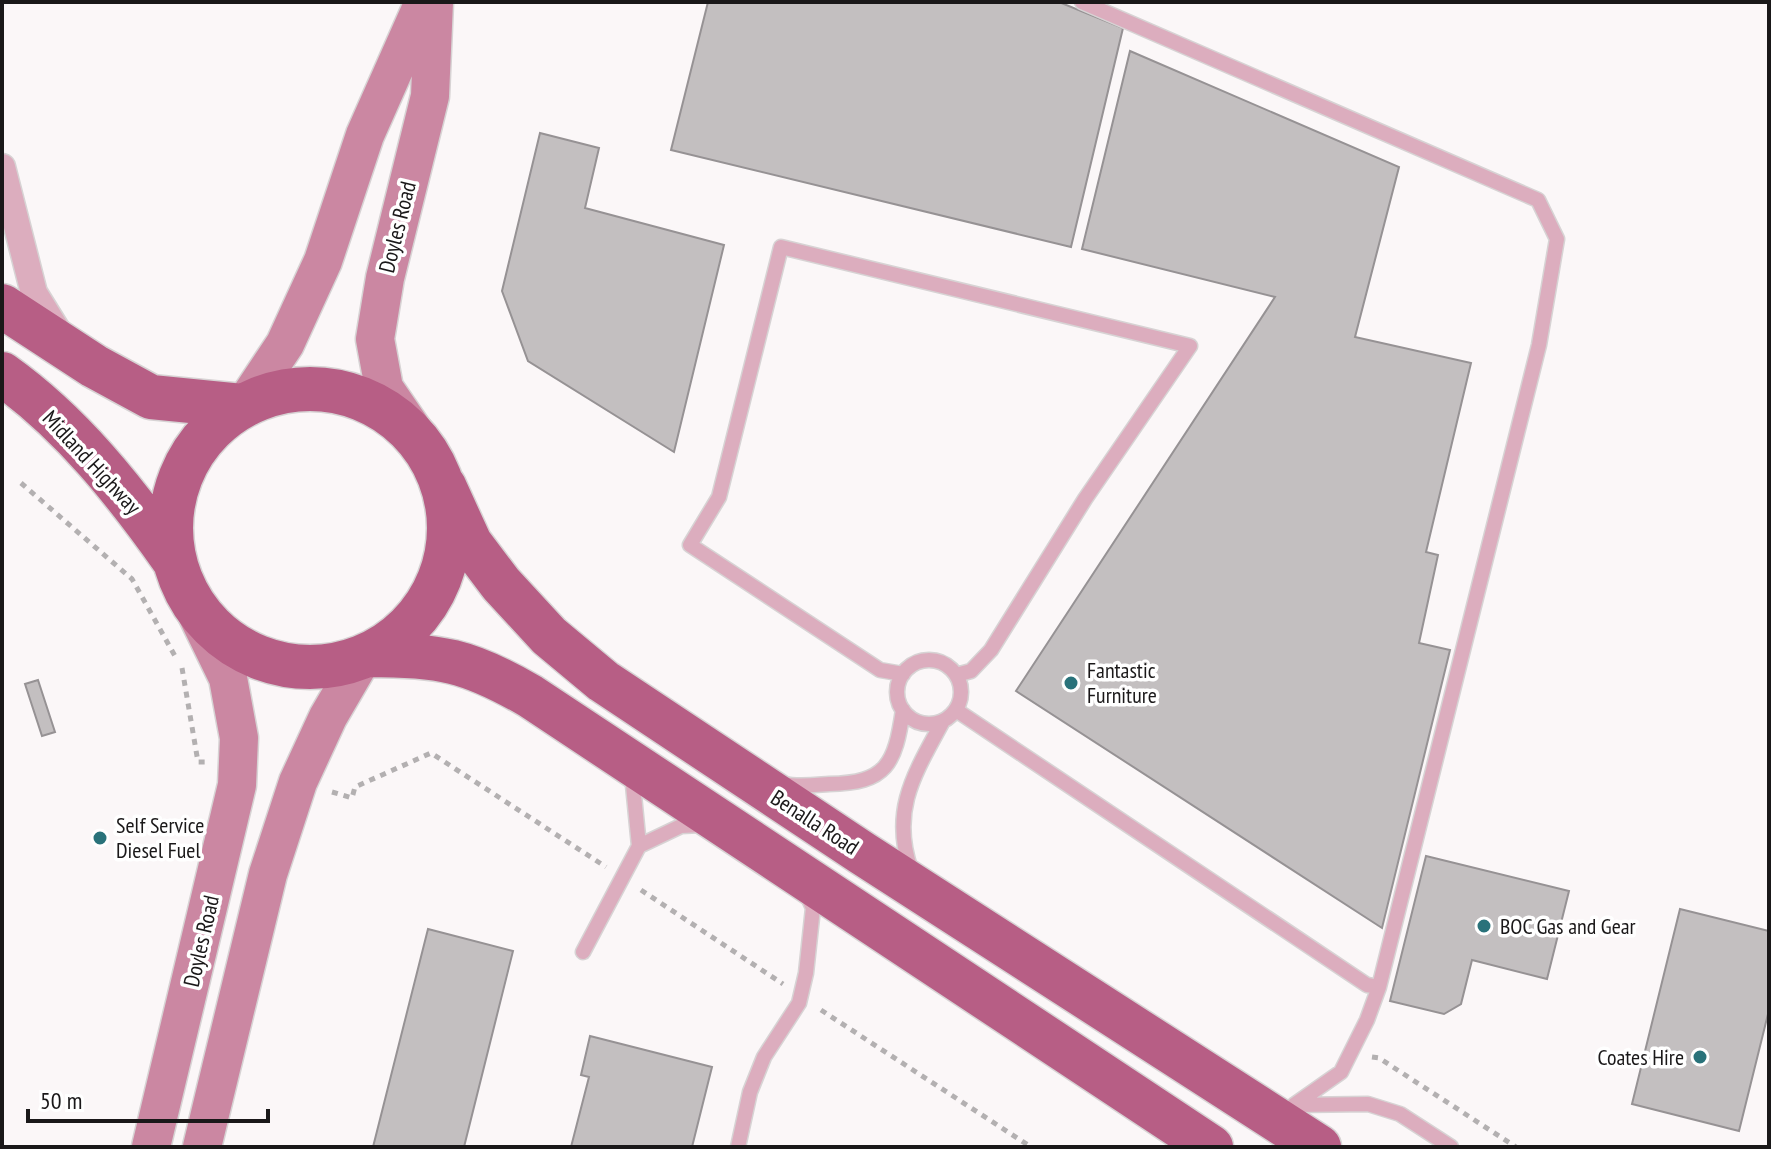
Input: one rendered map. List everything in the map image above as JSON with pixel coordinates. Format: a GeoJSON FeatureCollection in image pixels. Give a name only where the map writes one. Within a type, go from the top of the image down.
{"type":"FeatureCollection","features":[{"type":"Feature","properties":{"kind":"highway"},"geometry":{"type":"LineString","coordinates":[[2,306],[94,366],[151,397],[243,405]]}},
{"type":"Feature","properties":{"kind":"highway","name":"Midland Highway"},"geometry":{"type":"LineString","coordinates":[[2,374],[94,457],[173,559]]}},
{"type":"Feature","properties":{"kind":"highway"},"geometry":{"type":"LineString","coordinates":[[366,656],[402,633],[429,602],[445,566],[447,552],[450,526],[444,486],[421,442],[385,409],[340,391],[291,389],[243,405],[206,433],[182,470],[171,514],[173,559],[190,600],[215,630],[248,652],[285,665],[324,667],[366,656],[424,655],[481,670],[530,696],[1211,1147]]}},
{"type":"Feature","properties":{"kind":"highway","name":"Benalla Road"},"geometry":{"type":"LineString","coordinates":[[444,486],[470,543],[501,584],[549,636],[603,681],[741,774],[1319,1147]]}},
{"type":"Feature","properties":{"kind":"main road"},"geometry":{"type":"LineString","coordinates":[[243,405],[285,344],[323,261],[365,135],[424,2]]}},
{"type":"Feature","properties":{"kind":"main road","name":"Doyles Road"},"geometry":{"type":"LineString","coordinates":[[421,442],[384,388],[375,339],[385,278],[430,96],[434,2]]}},
{"type":"Feature","properties":{"kind":"main road","name":"Doyles Road"},"geometry":{"type":"LineString","coordinates":[[151,1147],[237,785],[239,738],[228,678],[190,600]]}},
{"type":"Feature","properties":{"kind":"main road"},"geometry":{"type":"LineString","coordinates":[[202,1147],[268,874],[298,782],[328,717],[366,656]]}},
{"type":"Feature","properties":{"kind":"street"},"geometry":{"type":"LineString","coordinates":[[2,167],[34,293],[55,330],[94,366]]}},
{"type":"Feature","properties":{"kind":"lane"},"geometry":{"type":"LineString","coordinates":[[1082,2],[1538,200],[1557,239],[1539,345],[1379,987],[1341,1072],[1294,1105]]}},
{"type":"Feature","properties":{"kind":"lane"},"geometry":{"type":"LineString","coordinates":[[903,674],[880,670],[690,545],[719,497],[781,247],[1190,346],[1085,499],[991,650],[971,671],[956,675]]}},
{"type":"Feature","properties":{"kind":"lane"},"geometry":{"type":"LineString","coordinates":[[918,889],[904,850],[903,811],[911,779],[943,721],[956,710],[961,692],[956,675],[941,662],[930,660],[910,666],[903,674],[897,692],[903,710],[909,717],[925,724],[943,721]]}},
{"type":"Feature","properties":{"kind":"lane"},"geometry":{"type":"LineString","coordinates":[[741,774],[788,785],[855,784],[882,772],[898,747],[903,710]]}},
{"type":"Feature","properties":{"kind":"lane"},"geometry":{"type":"LineString","coordinates":[[956,710],[1367,985],[1379,987]]}},
{"type":"Feature","properties":{"kind":"lane"},"geometry":{"type":"LineString","coordinates":[[583,952],[639,846],[635,786],[629,761]]}},
{"type":"Feature","properties":{"kind":"lane"},"geometry":{"type":"LineString","coordinates":[[639,846],[681,826],[722,823]]}},
{"type":"Feature","properties":{"kind":"lane"},"geometry":{"type":"LineString","coordinates":[[738,1147],[750,1092],[764,1057],[801,996],[813,908],[798,874]]}},
{"type":"Feature","properties":{"kind":"lane","name":"Benalla Road"},"geometry":{"type":"LineString","coordinates":[[1243,1098],[1294,1105],[1368,1104],[1400,1114],[1451,1147]]}},
{"type":"Feature","properties":{"kind":"path"},"geometry":{"type":"LineString","coordinates":[[21,483],[132,579],[183,669],[198,762],[238,765]]}},
{"type":"Feature","properties":{"kind":"path"},"geometry":{"type":"LineString","coordinates":[[298,782],[352,798],[355,787],[431,753],[1031,1147]]}},
{"type":"Feature","properties":{"kind":"path"},"geometry":{"type":"LineString","coordinates":[[1351,1054],[1379,1058],[1516,1147]]}},
{"type":"Feature","properties":{"kind":"building"},"geometry":{"type":"Polygon","coordinates":[[[708,2],[1059,2],[1123,28],[1071,247],[671,150],[708,2]]]}},
{"type":"Feature","properties":{"kind":"building"},"geometry":{"type":"Polygon","coordinates":[[[1130,51],[1399,167],[1355,337],[1471,363],[1426,552],[1438,555],[1419,643],[1450,650],[1382,928],[1016,691],[1275,297],[1082,249],[1130,51]]]}},
{"type":"Feature","properties":{"kind":"building"},"geometry":{"type":"Polygon","coordinates":[[[540,133],[599,148],[585,208],[724,245],[674,452],[528,361],[502,291],[540,133]]]}},
{"type":"Feature","properties":{"kind":"building"},"geometry":{"type":"Polygon","coordinates":[[[38,680],[55,732],[42,736],[25,684],[38,680]]]}},
{"type":"Feature","properties":{"kind":"building","name":"BOC Gas and Gear"},"geometry":{"type":"Polygon","coordinates":[[[1426,856],[1569,891],[1547,979],[1472,960],[1461,1004],[1444,1014],[1390,1001],[1426,856]]]}},
{"type":"Feature","properties":{"kind":"building","name":"Coates Hire"},"geometry":{"type":"Polygon","coordinates":[[[1680,909],[1769,931],[1769,1010],[1739,1131],[1632,1104],[1680,909]]]}},
{"type":"Feature","properties":{"kind":"building"},"geometry":{"type":"Polygon","coordinates":[[[428,929],[513,951],[464,1147],[373,1147],[428,929]]]}},
{"type":"Feature","properties":{"kind":"building"},"geometry":{"type":"Polygon","coordinates":[[[590,1036],[712,1067],[692,1147],[571,1147],[589,1077],[581,1075],[590,1036]]]}},
{"type":"Feature","properties":{"kind":"place","name":"Fantastic Furniture"},"geometry":{"type":"Point","coordinates":[1071,683]}},
{"type":"Feature","properties":{"kind":"place","name":"Self Service Diesel Fuel"},"geometry":{"type":"Point","coordinates":[100,838]}},
{"type":"Feature","properties":{"kind":"place","name":"BOC Gas and Gear"},"geometry":{"type":"Point","coordinates":[1484,926]}},
{"type":"Feature","properties":{"kind":"place","name":"Coates Hire"},"geometry":{"type":"Point","coordinates":[1700,1057]}}]}
